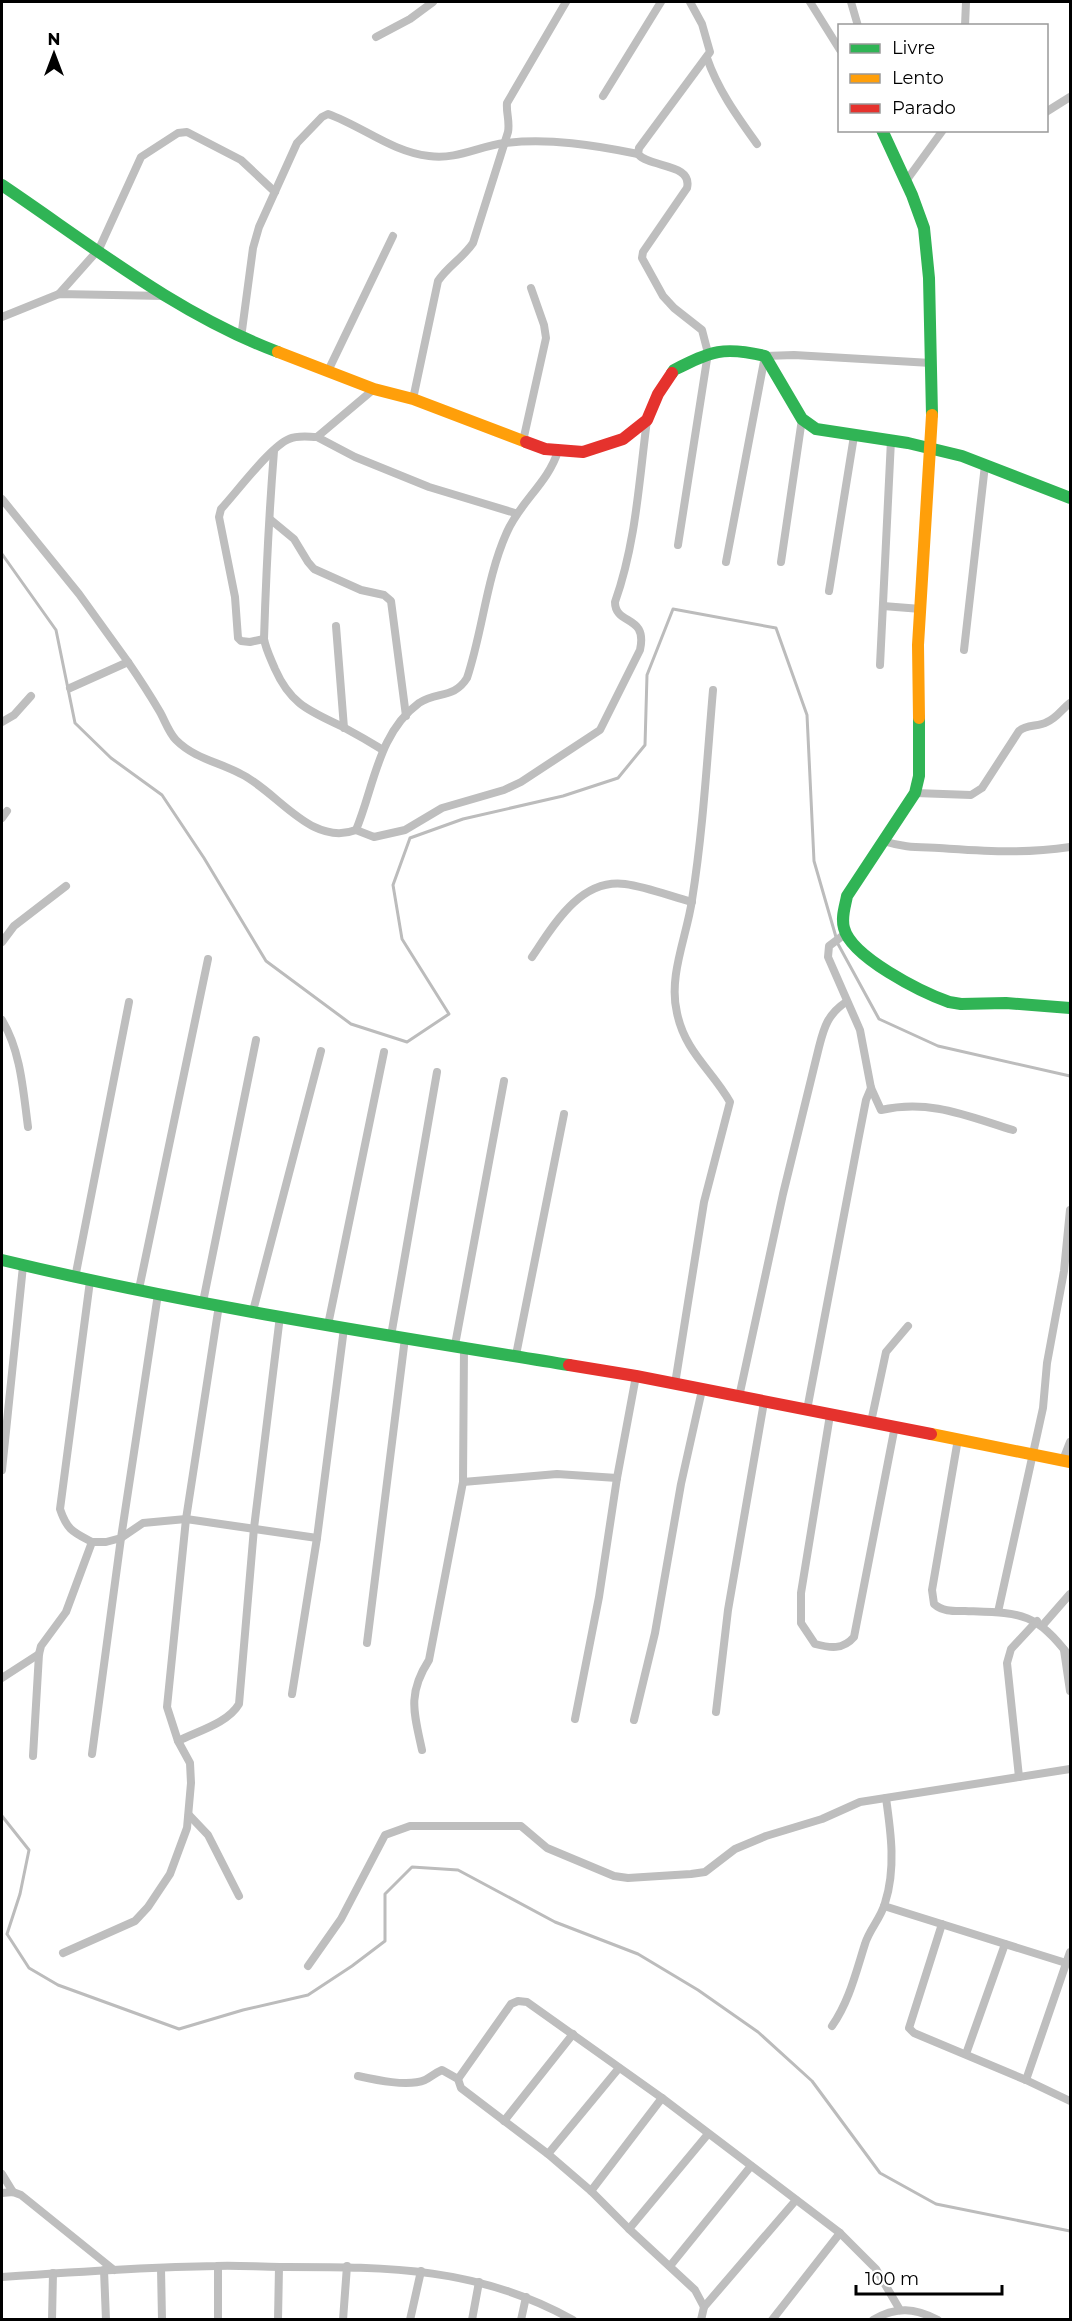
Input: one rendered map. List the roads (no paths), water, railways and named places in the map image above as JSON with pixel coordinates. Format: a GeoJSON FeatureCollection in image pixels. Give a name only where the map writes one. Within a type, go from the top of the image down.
{"type":"FeatureCollection","features":[{"type":"Feature","properties":{"kind":"street"},"geometry":{"type":"LineString","coordinates":[[376,37],[410,19],[433,2]]}},
{"type":"Feature","properties":{"kind":"street"},"geometry":{"type":"LineString","coordinates":[[413,399],[438,281],[446,269],[466,253],[473,243],[509,124],[506,112],[507,103],[566,2]]}},
{"type":"Feature","properties":{"kind":"street"},"geometry":{"type":"LineString","coordinates":[[603,96],[661,2]]}},
{"type":"Feature","properties":{"kind":"street"},"geometry":{"type":"LineString","coordinates":[[638,154],[639,148],[710,52],[702,24],[690,2]]}},
{"type":"Feature","properties":{"kind":"street"},"geometry":{"type":"LineString","coordinates":[[810,2],[838,47]]}},
{"type":"Feature","properties":{"kind":"street"},"geometry":{"type":"LineString","coordinates":[[851,2],[857,24]]}},
{"type":"Feature","properties":{"kind":"street"},"geometry":{"type":"LineString","coordinates":[[965,24],[966,2]]}},
{"type":"Feature","properties":{"kind":"street"},"geometry":{"type":"LineString","coordinates":[[706,58],[714,80],[757,144]]}},
{"type":"Feature","properties":{"kind":"street"},"geometry":{"type":"LineString","coordinates":[[1048,111],[1071,97]]}},
{"type":"Feature","properties":{"kind":"street"},"geometry":{"type":"LineString","coordinates":[[241,338],[253,248],[259,226],[297,143],[327,114],[406,152],[428,156],[448,158],[503,143],[543,141],[594,145],[638,154],[643,160],[679,171],[686,175],[689,181],[687,188],[643,252],[642,258],[663,296],[674,308],[702,330],[708,353],[678,545]]}},
{"type":"Feature","properties":{"kind":"street"},"geometry":{"type":"LineString","coordinates":[[59,294],[99,249],[141,158],[177,133],[187,132],[241,160],[275,192]]}},
{"type":"Feature","properties":{"kind":"street"},"geometry":{"type":"LineString","coordinates":[[883,132],[906,181],[924,228],[927,248],[931,448],[918,645],[919,776],[915,793],[847,896],[842,910],[845,934],[858,953],[871,963],[940,999],[957,1004],[1005,1002],[1071,1008]]}},
{"type":"Feature","properties":{"kind":"street"},"geometry":{"type":"LineString","coordinates":[[906,181],[942,132]]}},
{"type":"Feature","properties":{"kind":"street"},"geometry":{"type":"LineString","coordinates":[[2,185],[166,296],[241,338],[375,389],[413,399],[523,441],[558,451],[583,452],[623,439],[647,420]]}},
{"type":"Feature","properties":{"kind":"street"},"geometry":{"type":"LineString","coordinates":[[328,371],[393,236]]}},
{"type":"Feature","properties":{"kind":"street"},"geometry":{"type":"LineString","coordinates":[[523,441],[546,338],[544,325],[531,288]]}},
{"type":"Feature","properties":{"kind":"street"},"geometry":{"type":"LineString","coordinates":[[2,317],[59,294],[166,296]]}},
{"type":"Feature","properties":{"kind":"street"},"geometry":{"type":"LineString","coordinates":[[2,499],[79,594],[128,662],[176,740],[206,760],[242,774],[300,819],[326,832],[340,835],[356,830],[374,837],[405,830],[442,808],[504,790],[522,782],[600,730],[640,650],[643,638],[641,629],[618,613],[615,602],[631,546],[647,420],[657,394],[674,370],[708,353],[740,350],[765,356],[794,355],[931,363]]}},
{"type":"Feature","properties":{"kind":"street"},"geometry":{"type":"LineString","coordinates":[[765,356],[802,419],[808,425],[822,431],[931,448],[985,465],[1071,498]]}},
{"type":"Feature","properties":{"kind":"street"},"geometry":{"type":"LineString","coordinates":[[726,562],[765,356]]}},
{"type":"Feature","properties":{"kind":"street"},"geometry":{"type":"LineString","coordinates":[[317,437],[375,389]]}},
{"type":"Feature","properties":{"kind":"street"},"geometry":{"type":"LineString","coordinates":[[781,562],[802,419]]}},
{"type":"Feature","properties":{"kind":"street"},"geometry":{"type":"LineString","coordinates":[[264,639],[250,642],[241,641],[238,638],[235,597],[219,517],[221,509],[287,439],[298,436],[317,437],[356,457],[429,487],[515,513]]}},
{"type":"Feature","properties":{"kind":"street"},"geometry":{"type":"LineString","coordinates":[[829,591],[854,436]]}},
{"type":"Feature","properties":{"kind":"street"},"geometry":{"type":"LineString","coordinates":[[880,665],[891,440]]}},
{"type":"Feature","properties":{"kind":"street"},"geometry":{"type":"LineString","coordinates":[[274,451],[271,520],[267,543],[264,639],[282,686],[291,696],[311,713],[383,750]]}},
{"type":"Feature","properties":{"kind":"street"},"geometry":{"type":"LineString","coordinates":[[356,830],[383,750],[396,727],[420,703],[460,689],[467,678],[497,556],[515,513],[550,472],[558,451]]}},
{"type":"Feature","properties":{"kind":"street"},"geometry":{"type":"LineString","coordinates":[[964,650],[985,465]]}},
{"type":"Feature","properties":{"kind":"street"},"geometry":{"type":"LineString","coordinates":[[271,520],[298,543],[308,562],[314,568],[361,590],[384,595],[391,600],[406,716]]}},
{"type":"Feature","properties":{"kind":"street"},"geometry":{"type":"LineString","coordinates":[[883,606],[921,609]]}},
{"type":"Feature","properties":{"kind":"street"},"geometry":{"type":"LineString","coordinates":[[336,626],[344,728]]}},
{"type":"Feature","properties":{"kind":"street"},"geometry":{"type":"LineString","coordinates":[[70,688],[128,662]]}},
{"type":"Feature","properties":{"kind":"street"},"geometry":{"type":"LineString","coordinates":[[675,1384],[705,1202],[730,1102],[724,1091],[695,1057],[682,1034],[676,1010],[675,990],[692,902],[703,816],[713,690]]}},
{"type":"Feature","properties":{"kind":"street"},"geometry":{"type":"LineString","coordinates":[[2,722],[14,715],[30,696]]}},
{"type":"Feature","properties":{"kind":"street"},"geometry":{"type":"LineString","coordinates":[[915,793],[971,795],[982,788],[1019,731],[1024,727],[1044,724],[1055,718],[1063,708],[1071,703]]}},
{"type":"Feature","properties":{"kind":"street"},"geometry":{"type":"LineString","coordinates":[[883,841],[906,848],[1003,853],[1034,853],[1071,847]]}},
{"type":"Feature","properties":{"kind":"street"},"geometry":{"type":"LineString","coordinates":[[532,957],[567,908],[588,893],[603,886],[625,884],[692,902]]}},
{"type":"Feature","properties":{"kind":"street"},"geometry":{"type":"LineString","coordinates":[[2,942],[14,926],[66,886]]}},
{"type":"Feature","properties":{"kind":"street"},"geometry":{"type":"LineString","coordinates":[[845,934],[829,946],[827,951],[846,1002],[860,1030],[871,1088],[880,1110],[910,1105],[927,1106],[1013,1130]]}},
{"type":"Feature","properties":{"kind":"street"},"geometry":{"type":"LineString","coordinates":[[139,1289],[208,959]]}},
{"type":"Feature","properties":{"kind":"street"},"geometry":{"type":"LineString","coordinates":[[75,1278],[129,1002]]}},
{"type":"Feature","properties":{"kind":"street"},"geometry":{"type":"LineString","coordinates":[[739,1397],[783,1194],[825,1024],[831,1014],[846,1002]]}},
{"type":"Feature","properties":{"kind":"street"},"geometry":{"type":"LineString","coordinates":[[2,1020],[16,1051],[28,1126]]}},
{"type":"Feature","properties":{"kind":"street"},"geometry":{"type":"LineString","coordinates":[[203,1302],[256,1040]]}},
{"type":"Feature","properties":{"kind":"street"},"geometry":{"type":"LineString","coordinates":[[253,1311],[321,1051]]}},
{"type":"Feature","properties":{"kind":"street"},"geometry":{"type":"LineString","coordinates":[[328,1324],[384,1052]]}},
{"type":"Feature","properties":{"kind":"street"},"geometry":{"type":"LineString","coordinates":[[391,1336],[437,1072]]}},
{"type":"Feature","properties":{"kind":"street"},"geometry":{"type":"LineString","coordinates":[[422,1750],[414,1716],[416,1687],[420,1674],[429,1660],[463,1482],[459,1346],[504,1081]]}},
{"type":"Feature","properties":{"kind":"street"},"geometry":{"type":"LineString","coordinates":[[807,1410],[866,1100],[871,1088]]}},
{"type":"Feature","properties":{"kind":"street"},"geometry":{"type":"LineString","coordinates":[[516,1355],[564,1114]]}},
{"type":"Feature","properties":{"kind":"street"},"geometry":{"type":"LineString","coordinates":[[998,1612],[1043,1407],[1047,1363],[1064,1271],[1071,1210]]}},
{"type":"Feature","properties":{"kind":"street"},"geometry":{"type":"LineString","coordinates":[[2,1260],[75,1278],[158,1294],[344,1328],[636,1376],[1067,1461],[1071,1442]]}},
{"type":"Feature","properties":{"kind":"street"},"geometry":{"type":"LineString","coordinates":[[2,1470],[23,1266]]}},
{"type":"Feature","properties":{"kind":"street"},"geometry":{"type":"LineString","coordinates":[[90,1281],[60,1509],[65,1524],[73,1532],[92,1542],[106,1542],[121,1538],[143,1523],[186,1519],[317,1538]]}},
{"type":"Feature","properties":{"kind":"street"},"geometry":{"type":"LineString","coordinates":[[92,1754],[121,1538],[158,1294]]}},
{"type":"Feature","properties":{"kind":"street"},"geometry":{"type":"LineString","coordinates":[[63,1953],[135,1921],[148,1907],[170,1874],[182,1844],[189,1815],[190,1763],[178,1741],[167,1707],[186,1519],[219,1305]]}},
{"type":"Feature","properties":{"kind":"street"},"geometry":{"type":"LineString","coordinates":[[178,1741],[225,1718],[234,1712],[239,1704],[254,1528],[280,1316]]}},
{"type":"Feature","properties":{"kind":"street"},"geometry":{"type":"LineString","coordinates":[[871,1422],[886,1352],[908,1326]]}},
{"type":"Feature","properties":{"kind":"street"},"geometry":{"type":"LineString","coordinates":[[292,1694],[317,1538],[344,1328]]}},
{"type":"Feature","properties":{"kind":"street"},"geometry":{"type":"LineString","coordinates":[[367,1643],[405,1338]]}},
{"type":"Feature","properties":{"kind":"street"},"geometry":{"type":"LineString","coordinates":[[2,1374],[12,1375]]}},
{"type":"Feature","properties":{"kind":"street"},"geometry":{"type":"LineString","coordinates":[[575,1719],[599,1597],[617,1478],[636,1376]]}},
{"type":"Feature","properties":{"kind":"street"},"geometry":{"type":"LineString","coordinates":[[634,1720],[655,1633],[681,1484],[702,1390]]}},
{"type":"Feature","properties":{"kind":"street"},"geometry":{"type":"LineString","coordinates":[[716,1712],[728,1610],[764,1402]]}},
{"type":"Feature","properties":{"kind":"street"},"geometry":{"type":"LineString","coordinates":[[830,1415],[801,1593],[801,1623],[815,1644],[824,1646],[848,1644],[854,1637],[895,1426]]}},
{"type":"Feature","properties":{"kind":"street"},"geometry":{"type":"LineString","coordinates":[[958,1439],[932,1598],[934,1605],[947,1610],[998,1612],[1024,1616],[1040,1624],[1071,1657]]}},
{"type":"Feature","properties":{"kind":"street"},"geometry":{"type":"LineString","coordinates":[[463,1482],[557,1474],[617,1478]]}},
{"type":"Feature","properties":{"kind":"street"},"geometry":{"type":"LineString","coordinates":[[33,1756],[41,1646],[66,1612],[92,1542]]}},
{"type":"Feature","properties":{"kind":"street"},"geometry":{"type":"LineString","coordinates":[[1019,1777],[1006,1663],[1011,1649],[1071,1594]]}},
{"type":"Feature","properties":{"kind":"street"},"geometry":{"type":"LineString","coordinates":[[1063,1647],[1071,1691]]}},
{"type":"Feature","properties":{"kind":"street"},"geometry":{"type":"LineString","coordinates":[[2,1678],[39,1654]]}},
{"type":"Feature","properties":{"kind":"street"},"geometry":{"type":"LineString","coordinates":[[308,1966],[340,1918],[386,1835],[410,1826],[521,1826],[547,1848],[614,1876],[628,1878],[675,1875],[705,1872],[735,1849],[766,1836],[822,1819],[860,1802],[1071,1769]]}},
{"type":"Feature","properties":{"kind":"street"},"geometry":{"type":"LineString","coordinates":[[832,2026],[844,2010],[866,1941],[885,1906],[891,1877],[891,1832],[886,1798]]}},
{"type":"Feature","properties":{"kind":"street"},"geometry":{"type":"LineString","coordinates":[[189,1815],[208,1835],[239,1896]]}},
{"type":"Feature","properties":{"kind":"street"},"geometry":{"type":"LineString","coordinates":[[885,1906],[1066,1963]]}},
{"type":"Feature","properties":{"kind":"street"},"geometry":{"type":"LineString","coordinates":[[942,1924],[909,2028],[1071,2101]]}},
{"type":"Feature","properties":{"kind":"street"},"geometry":{"type":"LineString","coordinates":[[966,2054],[1005,1944]]}},
{"type":"Feature","properties":{"kind":"street"},"geometry":{"type":"LineString","coordinates":[[1026,2080],[1071,1952]]}},
{"type":"Feature","properties":{"kind":"street"},"geometry":{"type":"LineString","coordinates":[[704,2307],[695,2290],[591,2191],[548,2154],[460,2088],[458,2079],[511,2004],[518,2001],[526,2002],[573,2034],[662,2098],[840,2233],[876,2269],[900,2310]]}},
{"type":"Feature","properties":{"kind":"street"},"geometry":{"type":"LineString","coordinates":[[504,2121],[573,2034]]}},
{"type":"Feature","properties":{"kind":"street"},"geometry":{"type":"LineString","coordinates":[[548,2154],[619,2068]]}},
{"type":"Feature","properties":{"kind":"street"},"geometry":{"type":"LineString","coordinates":[[358,2076],[383,2081],[415,2082],[424,2080],[442,2070],[458,2079]]}},
{"type":"Feature","properties":{"kind":"street"},"geometry":{"type":"LineString","coordinates":[[591,2191],[662,2098]]}},
{"type":"Feature","properties":{"kind":"street"},"geometry":{"type":"LineString","coordinates":[[629,2229],[708,2134]]}},
{"type":"Feature","properties":{"kind":"street"},"geometry":{"type":"LineString","coordinates":[[670,2265],[751,2166]]}},
{"type":"Feature","properties":{"kind":"street"},"geometry":{"type":"LineString","coordinates":[[2,2174],[13,2192]]}},
{"type":"Feature","properties":{"kind":"street"},"geometry":{"type":"LineString","coordinates":[[2,2193],[13,2192],[37,2206],[109,2270]]}},
{"type":"Feature","properties":{"kind":"street"},"geometry":{"type":"LineString","coordinates":[[701,2319],[704,2307],[796,2200]]}},
{"type":"Feature","properties":{"kind":"street"},"geometry":{"type":"LineString","coordinates":[[772,2319],[840,2233]]}},
{"type":"Feature","properties":{"kind":"street"},"geometry":{"type":"LineString","coordinates":[[218,2266],[218,2319]]}},
{"type":"Feature","properties":{"kind":"street"},"geometry":{"type":"LineString","coordinates":[[2,2277],[218,2266],[347,2266],[421,2271],[479,2282],[526,2298],[573,2319]]}},
{"type":"Feature","properties":{"kind":"street"},"geometry":{"type":"LineString","coordinates":[[343,2319],[347,2266]]}},
{"type":"Feature","properties":{"kind":"street"},"geometry":{"type":"LineString","coordinates":[[278,2319],[279,2267]]}},
{"type":"Feature","properties":{"kind":"street"},"geometry":{"type":"LineString","coordinates":[[161,2268],[162,2319]]}},
{"type":"Feature","properties":{"kind":"street"},"geometry":{"type":"LineString","coordinates":[[106,2319],[109,2270]]}},
{"type":"Feature","properties":{"kind":"street"},"geometry":{"type":"LineString","coordinates":[[410,2319],[421,2271]]}},
{"type":"Feature","properties":{"kind":"street"},"geometry":{"type":"LineString","coordinates":[[52,2319],[53,2273]]}},
{"type":"Feature","properties":{"kind":"street"},"geometry":{"type":"LineString","coordinates":[[472,2319],[479,2282]]}},
{"type":"Feature","properties":{"kind":"street"},"geometry":{"type":"LineString","coordinates":[[521,2319],[526,2298]]}},
{"type":"Feature","properties":{"kind":"street"},"geometry":{"type":"LineString","coordinates":[[873,2319],[885,2313],[911,2309],[938,2319]]}},
{"type":"Feature","properties":{"kind":"waterway"},"geometry":{"type":"LineString","coordinates":[[2,554],[56,630],[75,723],[111,758],[162,795],[204,858],[266,961],[351,1024],[407,1042],[449,1014],[402,939],[393,885],[410,838],[463,819],[563,796],[618,778],[645,745],[647,675],[673,609],[776,628],[807,715],[814,861],[838,944],[879,1019],[938,1046],[1070,1076]]}},
{"type":"Feature","properties":{"kind":"waterway"},"geometry":{"type":"LineString","coordinates":[[2,1816],[29,1850],[20,1894],[7,1934],[29,1968],[58,1985],[179,2029],[243,2010],[308,1995],[385,1941],[385,1894],[412,1867],[458,1870],[555,1922],[638,1954],[698,1990],[758,2032],[812,2081],[880,2173],[936,2204],[1070,2231]]}}]}
